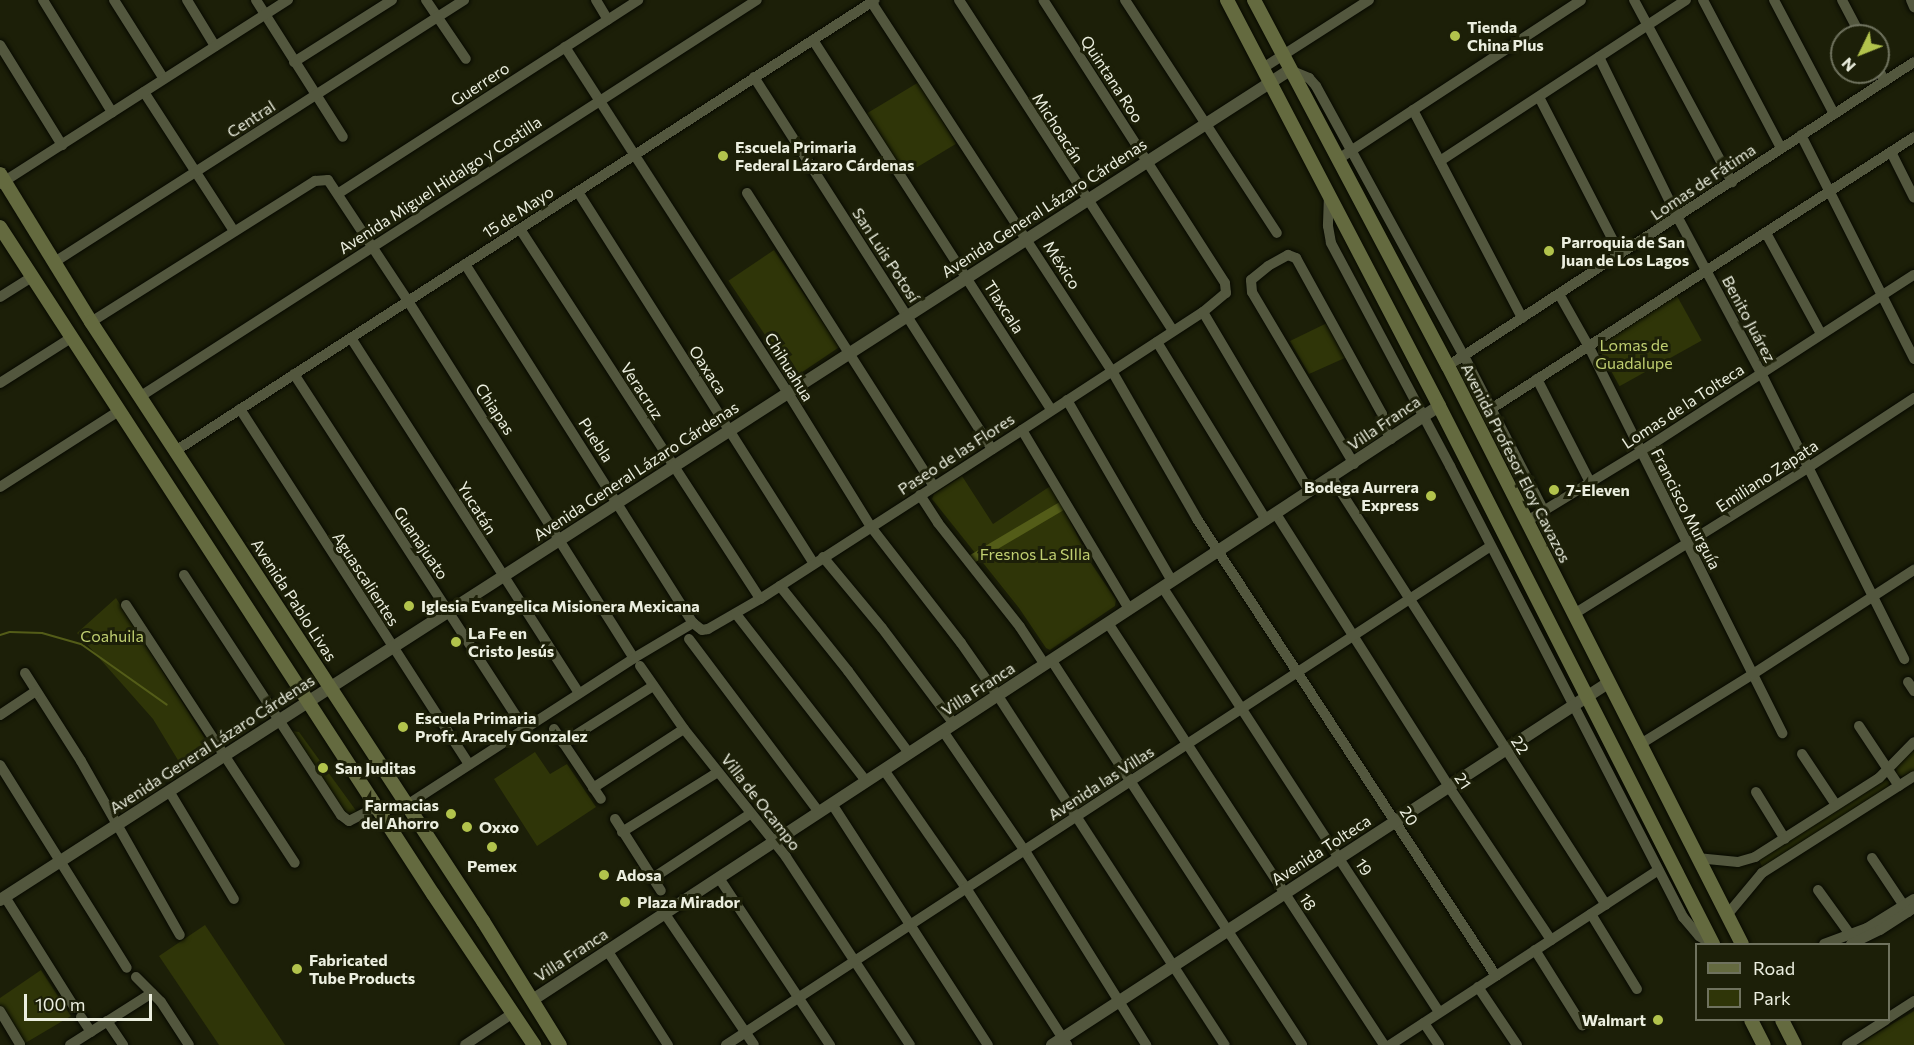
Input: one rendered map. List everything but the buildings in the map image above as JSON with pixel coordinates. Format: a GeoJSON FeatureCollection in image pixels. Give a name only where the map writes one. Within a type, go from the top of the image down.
{"type":"FeatureCollection","features":[{"type":"Feature","properties":{"kind":"main road"},"geometry":{"type":"LineString","coordinates":[[1227,0],[1439,406],[1711,943]]}},
{"type":"Feature","properties":{"kind":"main road","name":"Avenida Profesor Eloy Cavazos"},"geometry":{"type":"LineString","coordinates":[[1254,0],[1282,56],[1340,158],[1448,366],[1741,943]]}},
{"type":"Feature","properties":{"kind":"main road","name":"Avenida Pablo Livas"},"geometry":{"type":"LineString","coordinates":[[2,180],[91,322],[177,450],[534,999],[560,1045]]}},
{"type":"Feature","properties":{"kind":"main road"},"geometry":{"type":"LineString","coordinates":[[0,227],[376,807],[534,1045]]}},
{"type":"Feature","properties":{"kind":"main road"},"geometry":{"type":"LineString","coordinates":[[1752,1021],[1764,1045]]}},
{"type":"Feature","properties":{"kind":"main road"},"geometry":{"type":"LineString","coordinates":[[1783,1021],[1795,1045]]}},
{"type":"Feature","properties":{"kind":"street"},"geometry":{"type":"LineString","coordinates":[[43,0],[112,112]]}},
{"type":"Feature","properties":{"kind":"street"},"geometry":{"type":"LineString","coordinates":[[114,0],[164,79]]}},
{"type":"Feature","properties":{"kind":"street"},"geometry":{"type":"LineString","coordinates":[[187,0],[215,46]]}},
{"type":"Feature","properties":{"kind":"street"},"geometry":{"type":"LineString","coordinates":[[256,0],[343,137]]}},
{"type":"Feature","properties":{"kind":"street"},"geometry":{"type":"LineString","coordinates":[[2,180],[62,145],[288,0]]}},
{"type":"Feature","properties":{"kind":"street"},"geometry":{"type":"LineString","coordinates":[[294,62],[392,0]]}},
{"type":"Feature","properties":{"kind":"street"},"geometry":{"type":"LineString","coordinates":[[426,0],[466,59]]}},
{"type":"Feature","properties":{"kind":"street","name":"Central"},"geometry":{"type":"LineString","coordinates":[[53,263],[464,0]]}},
{"type":"Feature","properties":{"kind":"street"},"geometry":{"type":"LineString","coordinates":[[596,0],[608,20]]}},
{"type":"Feature","properties":{"kind":"street","name":"Guerrero"},"geometry":{"type":"LineString","coordinates":[[339,193],[638,0]]}},
{"type":"Feature","properties":{"kind":"street","name":"Avenida Miguel Hidalgo y Costilla"},"geometry":{"type":"LineString","coordinates":[[141,396],[757,0]]}},
{"type":"Feature","properties":{"kind":"street","name":"Michoacán"},"geometry":{"type":"LineString","coordinates":[[959,0],[1173,331]]}},
{"type":"Feature","properties":{"kind":"street","name":"Quintana Roo"},"geometry":{"type":"LineString","coordinates":[[1043,0],[1225,283],[1227,291],[1222,296]]}},
{"type":"Feature","properties":{"kind":"street"},"geometry":{"type":"LineString","coordinates":[[1125,0],[1277,233]]}},
{"type":"Feature","properties":{"kind":"street"},"geometry":{"type":"LineString","coordinates":[[1263,68],[1369,0]]}},
{"type":"Feature","properties":{"kind":"street"},"geometry":{"type":"LineString","coordinates":[[1340,158],[1581,0]]}},
{"type":"Feature","properties":{"kind":"street"},"geometry":{"type":"LineString","coordinates":[[1634,0],[1731,182]]}},
{"type":"Feature","properties":{"kind":"street"},"geometry":{"type":"LineString","coordinates":[[1440,162],[1686,0]]}},
{"type":"Feature","properties":{"kind":"street"},"geometry":{"type":"LineString","coordinates":[[1703,0],[1781,148]]}},
{"type":"Feature","properties":{"kind":"street"},"geometry":{"type":"LineString","coordinates":[[1774,0],[1834,114]]}},
{"type":"Feature","properties":{"kind":"street"},"geometry":{"type":"LineString","coordinates":[[1842,0],[1855,24]]}},
{"type":"Feature","properties":{"kind":"street"},"geometry":{"type":"LineString","coordinates":[[1911,0],[1914,7]]}},
{"type":"Feature","properties":{"kind":"street","name":"15 de Mayo"},"geometry":{"type":"LineString","coordinates":[[177,450],[872,1]]}},
{"type":"Feature","properties":{"kind":"street","name":"México"},"geometry":{"type":"LineString","coordinates":[[872,1],[1112,371],[1219,552]]}},
{"type":"Feature","properties":{"kind":"street","name":"Tlaxcala"},"geometry":{"type":"LineString","coordinates":[[813,40],[1052,410]]}},
{"type":"Feature","properties":{"kind":"street"},"geometry":{"type":"LineString","coordinates":[[0,45],[62,145]]}},
{"type":"Feature","properties":{"kind":"street","name":"Chihuahua"},"geometry":{"type":"LineString","coordinates":[[565,47],[788,393],[871,527],[961,643],[998,696],[1225,1045]]}},
{"type":"Feature","properties":{"kind":"street","name":"Benito Juárez"},"geometry":{"type":"LineString","coordinates":[[1599,57],[1678,218],[1761,373],[1904,659]]}},
{"type":"Feature","properties":{"kind":"street","name":"Lomas de Fátima"},"geometry":{"type":"LineString","coordinates":[[1890,78],[1914,62]]}},
{"type":"Feature","properties":{"kind":"street"},"geometry":{"type":"LineString","coordinates":[[1290,70],[1313,80],[1464,356],[1544,511]]}},
{"type":"Feature","properties":{"kind":"street","name":"Avenida General Lázaro Cárdenas"},"geometry":{"type":"LineString","coordinates":[[2,899],[1290,70]]}},
{"type":"Feature","properties":{"kind":"street","name":"San Luis Potosí"},"geometry":{"type":"LineString","coordinates":[[754,77],[992,449]]}},
{"type":"Feature","properties":{"kind":"street","name":"Lomas de Fátima"},"geometry":{"type":"LineString","coordinates":[[1448,366],[1880,84]]}},
{"type":"Feature","properties":{"kind":"street"},"geometry":{"type":"LineString","coordinates":[[91,322],[234,231],[144,92]]}},
{"type":"Feature","properties":{"kind":"street"},"geometry":{"type":"LineString","coordinates":[[1539,97],[1620,254]]}},
{"type":"Feature","properties":{"kind":"street"},"geometry":{"type":"LineString","coordinates":[[1413,110],[1522,318]]}},
{"type":"Feature","properties":{"kind":"street"},"geometry":{"type":"LineString","coordinates":[[1801,135],[1831,190],[1914,359]]}},
{"type":"Feature","properties":{"kind":"street"},"geometry":{"type":"LineString","coordinates":[[1491,409],[1914,137]]}},
{"type":"Feature","properties":{"kind":"street"},"geometry":{"type":"LineString","coordinates":[[1891,152],[1914,198]]}},
{"type":"Feature","properties":{"kind":"street","name":"Chiapas"},"geometry":{"type":"LineString","coordinates":[[234,231],[315,181],[328,180],[373,246],[637,662]]}},
{"type":"Feature","properties":{"kind":"street","name":"Oaxaca"},"geometry":{"type":"LineString","coordinates":[[578,192],[813,563]]}},
{"type":"Feature","properties":{"kind":"street"},"geometry":{"type":"LineString","coordinates":[[747,193],[934,486]]}},
{"type":"Feature","properties":{"kind":"street"},"geometry":{"type":"LineString","coordinates":[[1329,195],[1328,226],[1331,243],[1424,417],[1658,870],[1689,926],[1710,943]]}},
{"type":"Feature","properties":{"kind":"street","name":"Veracruz"},"geometry":{"type":"LineString","coordinates":[[520,229],[760,599]]}},
{"type":"Feature","properties":{"kind":"street"},"geometry":{"type":"LineString","coordinates":[[1766,233],[1821,334]]}},
{"type":"Feature","properties":{"kind":"street"},"geometry":{"type":"LineString","coordinates":[[1354,464],[1275,331],[1250,284],[1255,275],[1288,255],[1296,258],[1382,414],[1384,427],[1391,439]]}},
{"type":"Feature","properties":{"kind":"street","name":"Puebla"},"geometry":{"type":"LineString","coordinates":[[465,264],[698,626]]}},
{"type":"Feature","properties":{"kind":"street","name":"Lomas de la Tolteca"},"geometry":{"type":"LineString","coordinates":[[1527,521],[1640,452],[1914,274]]}},
{"type":"Feature","properties":{"kind":"street"},"geometry":{"type":"LineString","coordinates":[[0,297],[32,277]]}},
{"type":"Feature","properties":{"kind":"street","name":"Francisco Murguía"},"geometry":{"type":"LineString","coordinates":[[1559,294],[1589,346],[1782,733]]}},
{"type":"Feature","properties":{"kind":"street","name":"Paseo de las Flores"},"geometry":{"type":"LineString","coordinates":[[408,805],[579,693],[698,626],[736,614],[760,599],[1203,312],[1222,296]]}},
{"type":"Feature","properties":{"kind":"street"},"geometry":{"type":"LineString","coordinates":[[1203,312],[1310,492]]}},
{"type":"Feature","properties":{"kind":"street"},"geometry":{"type":"LineString","coordinates":[[0,383],[71,338]]}},
{"type":"Feature","properties":{"kind":"street","name":"Yucatán"},"geometry":{"type":"LineString","coordinates":[[351,338],[502,577],[579,693]]}},
{"type":"Feature","properties":{"kind":"street"},"geometry":{"type":"LineString","coordinates":[[1157,342],[1271,517]]}},
{"type":"Feature","properties":{"kind":"street","name":"Guanajuato"},"geometry":{"type":"LineString","coordinates":[[294,374],[524,728]]}},
{"type":"Feature","properties":{"kind":"street"},"geometry":{"type":"LineString","coordinates":[[1537,379],[1590,482]]}},
{"type":"Feature","properties":{"kind":"street","name":"Emiliano Zapata"},"geometry":{"type":"LineString","coordinates":[[1574,614],[1688,544],[1914,398]]}},
{"type":"Feature","properties":{"kind":"street","name":"19"},"geometry":{"type":"LineString","coordinates":[[1067,400],[1167,585],[1242,709],[1439,1012]]}},
{"type":"Feature","properties":{"kind":"street","name":"Villa Franca"},"geometry":{"type":"LineString","coordinates":[[534,999],[1354,464],[1439,406]]}},
{"type":"Feature","properties":{"kind":"street","name":"Aguascalientes"},"geometry":{"type":"LineString","coordinates":[[240,409],[469,765]]}},
{"type":"Feature","properties":{"kind":"street"},"geometry":{"type":"LineString","coordinates":[[0,487],[119,411]]}},
{"type":"Feature","properties":{"kind":"street"},"geometry":{"type":"LineString","coordinates":[[1022,430],[1129,609]]}},
{"type":"Feature","properties":{"kind":"street","name":"22"},"geometry":{"type":"LineString","coordinates":[[1332,478],[1409,602],[1606,905]]}},
{"type":"Feature","properties":{"kind":"street"},"geometry":{"type":"LineString","coordinates":[[920,495],[938,523],[1048,663],[1132,781],[1302,1045]]}},
{"type":"Feature","properties":{"kind":"street","name":"21"},"geometry":{"type":"LineString","coordinates":[[1271,517],[1354,635],[1449,787],[1551,940]]}},
{"type":"Feature","properties":{"kind":"street","name":"Avenida las Villas"},"geometry":{"type":"LineString","coordinates":[[726,1045],[1354,635],[1409,602],[1491,546]]}},
{"type":"Feature","properties":{"kind":"street","name":"20"},"geometry":{"type":"LineString","coordinates":[[1219,552],[1496,976]]}},
{"type":"Feature","properties":{"kind":"street"},"geometry":{"type":"LineString","coordinates":[[823,557],[882,628],[948,727],[1146,1045]]}},
{"type":"Feature","properties":{"kind":"street"},"geometry":{"type":"LineString","coordinates":[[1639,745],[1754,674],[1914,570]]}},
{"type":"Feature","properties":{"kind":"street"},"geometry":{"type":"LineString","coordinates":[[184,574],[345,819],[353,820],[376,807]]}},
{"type":"Feature","properties":{"kind":"street"},"geometry":{"type":"LineString","coordinates":[[780,586],[864,690],[909,753]]}},
{"type":"Feature","properties":{"kind":"street"},"geometry":{"type":"LineString","coordinates":[[126,605],[295,863]]}},
{"type":"Feature","properties":{"kind":"street"},"geometry":{"type":"LineString","coordinates":[[736,614],[867,781]]}},
{"type":"Feature","properties":{"kind":"street","name":"18"},"geometry":{"type":"LineString","coordinates":[[1108,623],[1384,1045]]}},
{"type":"Feature","properties":{"kind":"street"},"geometry":{"type":"LineString","coordinates":[[689,639],[819,812]]}},
{"type":"Feature","properties":{"kind":"street","name":"Villa de Ocampo"},"geometry":{"type":"LineString","coordinates":[[637,662],[684,729],[750,814],[775,842],[910,1045]]}},
{"type":"Feature","properties":{"kind":"street"},"geometry":{"type":"LineString","coordinates":[[25,673],[81,761],[180,935]]}},
{"type":"Feature","properties":{"kind":"street","name":"Avenida Tolteca"},"geometry":{"type":"LineString","coordinates":[[1060,1043],[1228,928],[1608,683]]}},
{"type":"Feature","properties":{"kind":"street"},"geometry":{"type":"LineString","coordinates":[[563,743],[653,686]]}},
{"type":"Feature","properties":{"kind":"street"},"geometry":{"type":"LineString","coordinates":[[0,715],[36,691]]}},
{"type":"Feature","properties":{"kind":"street"},"geometry":{"type":"LineString","coordinates":[[1859,726],[1899,786]]}},
{"type":"Feature","properties":{"kind":"street"},"geometry":{"type":"LineString","coordinates":[[554,729],[601,799]]}},
{"type":"Feature","properties":{"kind":"street"},"geometry":{"type":"LineString","coordinates":[[593,788],[684,729]]}},
{"type":"Feature","properties":{"kind":"street"},"geometry":{"type":"LineString","coordinates":[[1697,858],[1738,862],[1749,860],[1879,778],[1914,742]]}},
{"type":"Feature","properties":{"kind":"street"},"geometry":{"type":"LineString","coordinates":[[1802,754],[1836,805]]}},
{"type":"Feature","properties":{"kind":"street"},"geometry":{"type":"LineString","coordinates":[[0,765],[127,968]]}},
{"type":"Feature","properties":{"kind":"street"},"geometry":{"type":"LineString","coordinates":[[884,770],[966,888],[1060,1043]]}},
{"type":"Feature","properties":{"kind":"street"},"geometry":{"type":"LineString","coordinates":[[622,832],[718,772]]}},
{"type":"Feature","properties":{"kind":"street"},"geometry":{"type":"LineString","coordinates":[[1727,915],[1762,873],[1914,776]]}},
{"type":"Feature","properties":{"kind":"street"},"geometry":{"type":"LineString","coordinates":[[169,791],[234,899]]}},
{"type":"Feature","properties":{"kind":"street"},"geometry":{"type":"LineString","coordinates":[[1756,792],[1785,839]]}},
{"type":"Feature","properties":{"kind":"street"},"geometry":{"type":"LineString","coordinates":[[831,804],[988,1045]]}},
{"type":"Feature","properties":{"kind":"street"},"geometry":{"type":"LineString","coordinates":[[652,878],[750,814]]}},
{"type":"Feature","properties":{"kind":"street"},"geometry":{"type":"LineString","coordinates":[[615,819],[661,891]]}},
{"type":"Feature","properties":{"kind":"street"},"geometry":{"type":"LineString","coordinates":[[1872,858],[1909,909]]}},
{"type":"Feature","properties":{"kind":"street"},"geometry":{"type":"LineString","coordinates":[[1390,1045],[1658,870]]}},
{"type":"Feature","properties":{"kind":"street"},"geometry":{"type":"LineString","coordinates":[[719,878],[830,1045]]}},
{"type":"Feature","properties":{"kind":"street"},"geometry":{"type":"LineString","coordinates":[[1818,890],[1853,941],[1881,930],[1909,909],[1914,899]]}},
{"type":"Feature","properties":{"kind":"street"},"geometry":{"type":"LineString","coordinates":[[2,899],[91,1032]]}},
{"type":"Feature","properties":{"kind":"street"},"geometry":{"type":"LineString","coordinates":[[665,914],[698,966],[754,1045]]}},
{"type":"Feature","properties":{"kind":"street"},"geometry":{"type":"LineString","coordinates":[[1591,914],[1637,989]]}},
{"type":"Feature","properties":{"kind":"street"},"geometry":{"type":"LineString","coordinates":[[607,950],[668,1045]]}},
{"type":"Feature","properties":{"kind":"street"},"geometry":{"type":"LineString","coordinates":[[1535,950],[1582,1025]]}},
{"type":"Feature","properties":{"kind":"street"},"geometry":{"type":"LineString","coordinates":[[136,977],[152,993],[189,1045]]}},
{"type":"Feature","properties":{"kind":"street"},"geometry":{"type":"LineString","coordinates":[[1478,987],[1517,1045]]}},
{"type":"Feature","properties":{"kind":"street"},"geometry":{"type":"LineString","coordinates":[[70,1045],[152,993]]}},
{"type":"Feature","properties":{"kind":"street"},"geometry":{"type":"LineString","coordinates":[[1890,1017],[1914,1001]]}},
{"type":"Feature","properties":{"kind":"street"},"geometry":{"type":"LineString","coordinates":[[0,1011],[20,1044]]}},
{"type":"Feature","properties":{"kind":"street"},"geometry":{"type":"LineString","coordinates":[[465,1045],[513,1013]]}},
{"type":"Feature","properties":{"kind":"street"},"geometry":{"type":"LineString","coordinates":[[107,1021],[123,1045]]}},
{"type":"Feature","properties":{"kind":"street"},"geometry":{"type":"LineString","coordinates":[[1847,1045],[1884,1021]]}},
{"type":"Feature","properties":{"kind":"street"},"geometry":{"type":"LineString","coordinates":[[1424,1023],[1439,1045]]}},
{"type":"Feature","properties":{"kind":"green space"},"geometry":{"type":"Polygon","coordinates":[[[919,82],[956,144],[904,175],[867,113],[919,82]]]}},
{"type":"Feature","properties":{"kind":"green space"},"geometry":{"type":"Polygon","coordinates":[[[774,250],[839,347],[794,378],[728,281],[774,250]]]}},
{"type":"Feature","properties":{"kind":"green space","name":"Lomas de Guadalupe"},"geometry":{"type":"Polygon","coordinates":[[[1677,296],[1702,341],[1620,386],[1595,342],[1677,296]]]}},
{"type":"Feature","properties":{"kind":"green space"},"geometry":{"type":"Polygon","coordinates":[[[1327,323],[1347,357],[1309,374],[1290,341],[1327,323]]]}},
{"type":"Feature","properties":{"kind":"green space","name":"Fresnos La SIlla"},"geometry":{"type":"Polygon","coordinates":[[[962,476],[993,524],[1052,485],[1091,563],[1116,600],[1115,606],[1050,650],[1046,648],[1019,608],[932,499],[934,494],[962,476]]]}},
{"type":"Feature","properties":{"kind":"green space","name":"Coahuila"},"geometry":{"type":"Polygon","coordinates":[[[116,598],[213,751],[184,770],[153,719],[77,633],[116,598]]]}},
{"type":"Feature","properties":{"kind":"green space"},"geometry":{"type":"Polygon","coordinates":[[[292,731],[299,732],[357,812],[348,817],[292,731]]]}},
{"type":"Feature","properties":{"kind":"green space"},"geometry":{"type":"Polygon","coordinates":[[[1914,747],[1914,771],[1901,777],[1897,775],[1895,767],[1914,747]]]}},
{"type":"Feature","properties":{"kind":"green space"},"geometry":{"type":"Polygon","coordinates":[[[535,752],[550,774],[567,764],[596,807],[537,846],[494,779],[535,752]]]}},
{"type":"Feature","properties":{"kind":"green space"},"geometry":{"type":"Polygon","coordinates":[[[1886,779],[1890,782],[1888,788],[1763,868],[1759,860],[1886,779]]]}},
{"type":"Feature","properties":{"kind":"green space"},"geometry":{"type":"Polygon","coordinates":[[[205,925],[285,1045],[219,1045],[159,956],[205,925]]]}},
{"type":"Feature","properties":{"kind":"green space"},"geometry":{"type":"Polygon","coordinates":[[[41,970],[71,1016],[22,1045],[0,1009],[0,998],[41,970]]]}},
{"type":"Feature","properties":{"kind":"green space"},"geometry":{"type":"Polygon","coordinates":[[[1914,1011],[1914,1045],[1857,1045],[1914,1011]]]}},
{"type":"Feature","properties":{"kind":"waterway"},"geometry":{"type":"LineString","coordinates":[[969,560],[1062,505]]}},
{"type":"Feature","properties":{"kind":"waterway"},"geometry":{"type":"LineString","coordinates":[[0,635],[10,632],[42,633],[81,644],[167,705]]}},
{"type":"Feature","properties":{"kind":"place","name":"Tienda China Plus"},"geometry":{"type":"Point","coordinates":[1455,36]}},
{"type":"Feature","properties":{"kind":"place","name":"Escuela Primaria Federal Lázaro Cárdenas"},"geometry":{"type":"Point","coordinates":[723,156]}},
{"type":"Feature","properties":{"kind":"place","name":"Parroquia de San Juan de Los Lagos"},"geometry":{"type":"Point","coordinates":[1549,251]}},
{"type":"Feature","properties":{"kind":"place","name":"7-Eleven"},"geometry":{"type":"Point","coordinates":[1554,490]}},
{"type":"Feature","properties":{"kind":"place","name":"Bodega Aurrera Express"},"geometry":{"type":"Point","coordinates":[1431,496]}},
{"type":"Feature","properties":{"kind":"place","name":"Iglesia Evangelica Misionera Mexicana"},"geometry":{"type":"Point","coordinates":[409,606]}},
{"type":"Feature","properties":{"kind":"place","name":"La Fe en Cristo Jesús"},"geometry":{"type":"Point","coordinates":[456,642]}},
{"type":"Feature","properties":{"kind":"place","name":"Escuela Primaria Profr. Aracely Gonzalez"},"geometry":{"type":"Point","coordinates":[403,727]}},
{"type":"Feature","properties":{"kind":"place","name":"San Juditas"},"geometry":{"type":"Point","coordinates":[323,768]}},
{"type":"Feature","properties":{"kind":"place","name":"Farmacias del Ahorro"},"geometry":{"type":"Point","coordinates":[451,814]}},
{"type":"Feature","properties":{"kind":"place","name":"Oxxo"},"geometry":{"type":"Point","coordinates":[467,827]}},
{"type":"Feature","properties":{"kind":"place","name":"Pemex"},"geometry":{"type":"Point","coordinates":[492,847]}},
{"type":"Feature","properties":{"kind":"place","name":"Adosa"},"geometry":{"type":"Point","coordinates":[604,875]}},
{"type":"Feature","properties":{"kind":"place","name":"Plaza Mirador"},"geometry":{"type":"Point","coordinates":[625,902]}},
{"type":"Feature","properties":{"kind":"place","name":"Fabricated Tube Products"},"geometry":{"type":"Point","coordinates":[297,969]}},
{"type":"Feature","properties":{"kind":"place","name":"Walmart"},"geometry":{"type":"Point","coordinates":[1658,1020]}}]}
